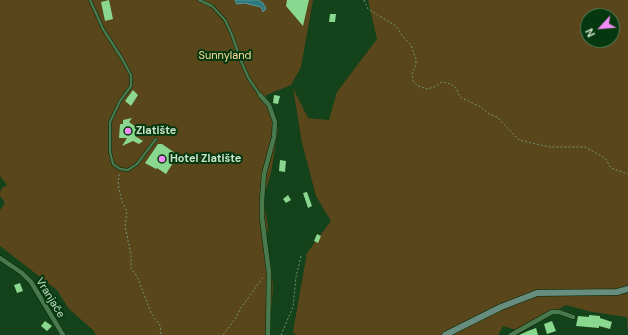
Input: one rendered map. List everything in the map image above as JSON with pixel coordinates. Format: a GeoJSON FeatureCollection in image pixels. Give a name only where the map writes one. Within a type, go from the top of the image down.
{"type":"FeatureCollection","features":[{"type":"Feature","properties":{"kind":"main road"},"geometry":{"type":"LineString","coordinates":[[445,335],[501,307],[537,293],[617,292],[628,289]]}},
{"type":"Feature","properties":{"kind":"street"},"geometry":{"type":"LineString","coordinates":[[260,95],[269,105],[275,122],[274,136],[264,174],[262,200],[262,218],[270,273],[268,335]]}},
{"type":"Feature","properties":{"kind":"street","name":"Vranjače"},"geometry":{"type":"LineString","coordinates":[[0,258],[31,282],[63,335]]}},
{"type":"Feature","properties":{"kind":"street"},"geometry":{"type":"LineString","coordinates":[[511,335],[552,312],[559,312],[573,317]]}},
{"type":"Feature","properties":{"kind":"lane"},"geometry":{"type":"LineString","coordinates":[[90,0],[103,30],[131,75],[131,86],[120,101],[110,122],[110,152],[113,164],[120,170],[128,170],[137,164],[156,139]]}},
{"type":"Feature","properties":{"kind":"lane"},"geometry":{"type":"LineString","coordinates":[[199,0],[212,6],[224,20],[232,35],[249,79],[260,95]]}},
{"type":"Feature","properties":{"kind":"path"},"geometry":{"type":"LineString","coordinates":[[364,0],[368,9],[396,26],[411,45],[416,59],[416,65],[412,73],[413,81],[418,86],[427,89],[442,82],[451,84],[457,89],[462,98],[497,117],[519,140],[549,147],[585,147],[605,158],[611,168],[628,174]]}},
{"type":"Feature","properties":{"kind":"path"},"geometry":{"type":"LineString","coordinates":[[120,170],[118,185],[122,202],[127,211],[125,226],[131,255],[131,268],[138,278],[151,313],[160,325],[161,335]]}},
{"type":"Feature","properties":{"kind":"path"},"geometry":{"type":"LineString","coordinates":[[281,335],[293,307],[296,277],[301,256]]}},
{"type":"Feature","properties":{"kind":"path"},"geometry":{"type":"LineString","coordinates":[[223,335],[236,319],[241,308],[262,278],[270,273]]}},
{"type":"Feature","properties":{"kind":"green space","name":"Sunnyland"},"geometry":{"type":"Polygon","coordinates":[[[0,0],[313,0],[301,67],[291,85],[266,95],[266,100],[278,129],[271,173],[263,199],[268,226],[266,243],[271,266],[273,289],[269,335],[96,335],[93,330],[69,309],[57,290],[0,246],[0,210],[5,203],[0,196],[0,192],[2,188],[7,185],[0,176],[0,0]]]}},
{"type":"Feature","properties":{"kind":"green space"},"geometry":{"type":"Polygon","coordinates":[[[368,0],[628,0],[628,335],[627,317],[592,312],[566,305],[519,331],[503,326],[498,335],[296,335],[293,332],[307,253],[331,221],[316,196],[302,143],[293,88],[308,118],[329,120],[337,92],[377,39],[368,0]]]}},
{"type":"Feature","properties":{"kind":"water"},"geometry":{"type":"Polygon","coordinates":[[[235,0],[258,0],[263,3],[266,9],[263,12],[261,7],[244,3],[237,4],[235,0]]]}},
{"type":"Feature","properties":{"kind":"building"},"geometry":{"type":"Polygon","coordinates":[[[109,0],[113,19],[105,21],[101,2],[109,0]]]}},
{"type":"Feature","properties":{"kind":"building"},"geometry":{"type":"Polygon","coordinates":[[[287,0],[309,0],[303,26],[286,6],[287,0]]]}},
{"type":"Feature","properties":{"kind":"building"},"geometry":{"type":"Polygon","coordinates":[[[330,14],[336,14],[335,22],[329,22],[330,14]]]}},
{"type":"Feature","properties":{"kind":"building"},"geometry":{"type":"Polygon","coordinates":[[[133,90],[138,95],[131,106],[125,101],[133,90]]]}},
{"type":"Feature","properties":{"kind":"building"},"geometry":{"type":"Polygon","coordinates":[[[274,95],[280,96],[278,104],[273,103],[274,95]]]}},
{"type":"Feature","properties":{"kind":"building","name":"Zlatište"},"geometry":{"type":"Polygon","coordinates":[[[132,118],[129,122],[136,127],[135,136],[143,141],[139,144],[133,141],[122,146],[127,138],[119,138],[120,124],[123,124],[123,120],[132,118]]]}},
{"type":"Feature","properties":{"kind":"building","name":"Hotel Zlatište"},"geometry":{"type":"Polygon","coordinates":[[[158,144],[162,144],[178,155],[166,174],[145,163],[158,144]]]}},
{"type":"Feature","properties":{"kind":"building"},"geometry":{"type":"Polygon","coordinates":[[[280,160],[286,161],[285,172],[279,171],[280,160]]]}},
{"type":"Feature","properties":{"kind":"building"},"geometry":{"type":"Polygon","coordinates":[[[307,192],[312,206],[308,208],[303,193],[307,192]]]}},
{"type":"Feature","properties":{"kind":"building"},"geometry":{"type":"Polygon","coordinates":[[[288,195],[291,200],[286,203],[283,199],[288,195]]]}},
{"type":"Feature","properties":{"kind":"building"},"geometry":{"type":"Polygon","coordinates":[[[317,234],[321,236],[318,243],[314,241],[317,234]]]}},
{"type":"Feature","properties":{"kind":"building"},"geometry":{"type":"Polygon","coordinates":[[[20,283],[23,291],[17,293],[14,285],[20,283]]]}},
{"type":"Feature","properties":{"kind":"building"},"geometry":{"type":"Polygon","coordinates":[[[589,315],[600,316],[600,318],[612,322],[610,329],[599,326],[599,328],[576,326],[578,316],[589,317],[589,315]]]}},
{"type":"Feature","properties":{"kind":"building"},"geometry":{"type":"Polygon","coordinates":[[[45,321],[52,326],[47,331],[41,326],[45,321]]]}},
{"type":"Feature","properties":{"kind":"building"},"geometry":{"type":"Polygon","coordinates":[[[552,321],[556,331],[547,334],[544,324],[552,321]]]}},
{"type":"Feature","properties":{"kind":"building"},"geometry":{"type":"Polygon","coordinates":[[[536,328],[538,335],[519,335],[528,331],[536,328]]]}},
{"type":"Feature","properties":{"kind":"place","name":"Zlatište"},"geometry":{"type":"Point","coordinates":[128,131]}},
{"type":"Feature","properties":{"kind":"place","name":"Hotel Zlatište"},"geometry":{"type":"Point","coordinates":[162,159]}}]}
